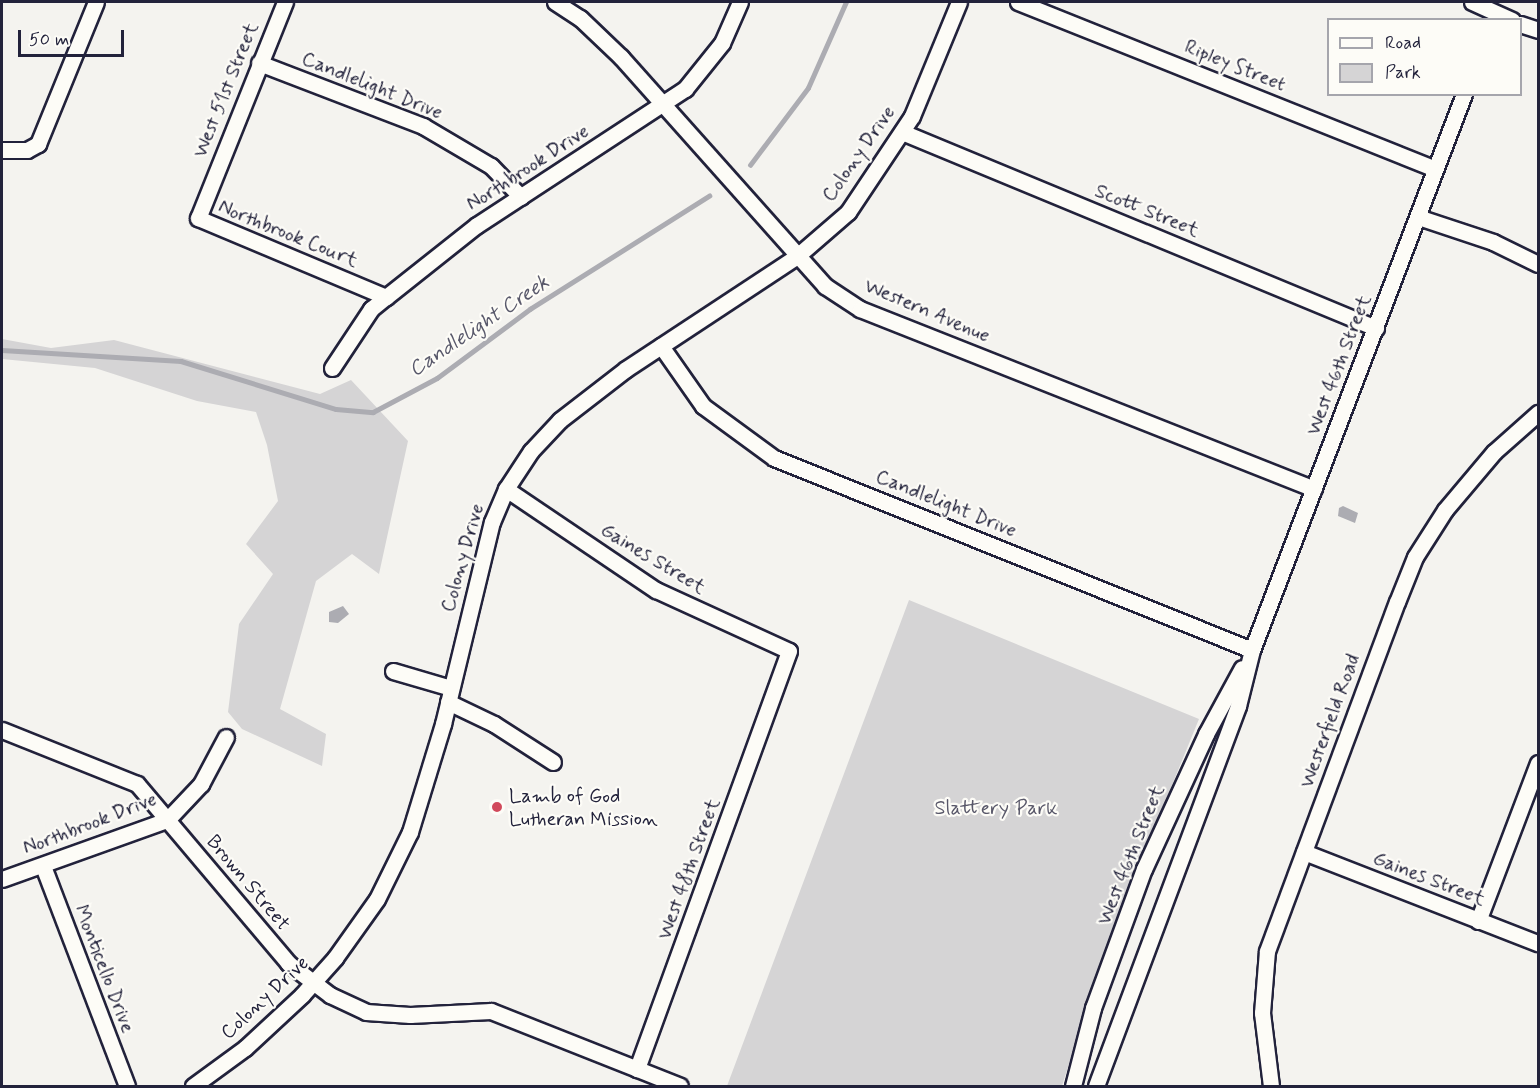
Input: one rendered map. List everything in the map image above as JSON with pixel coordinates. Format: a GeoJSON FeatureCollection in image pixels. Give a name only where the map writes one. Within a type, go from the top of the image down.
{"type":"FeatureCollection","features":[{"type":"Feature","properties":{"kind":"street"},"geometry":{"type":"LineString","coordinates":[[2,150],[27,150],[38,144],[96,2]]}},
{"type":"Feature","properties":{"kind":"street","name":"West 51st Street"},"geometry":{"type":"LineString","coordinates":[[206,195],[285,2]]}},
{"type":"Feature","properties":{"kind":"street","name":"Western Avenue"},"geometry":{"type":"LineString","coordinates":[[555,2],[580,18],[664,104],[796,257],[825,286],[860,309],[1314,489]]}},
{"type":"Feature","properties":{"kind":"street","name":"Northbrook Drive"},"geometry":{"type":"LineString","coordinates":[[332,368],[371,309],[477,225],[685,89],[722,43],[740,2]]}},
{"type":"Feature","properties":{"kind":"street","name":"Colony Drive"},"geometry":{"type":"LineString","coordinates":[[194,1086],[245,1048],[314,983],[377,899],[410,832],[449,695],[492,522],[506,489],[531,451],[560,420],[661,346],[796,257],[848,212],[902,132],[959,2]]}},
{"type":"Feature","properties":{"kind":"street","name":"Ripley Street"},"geometry":{"type":"LineString","coordinates":[[1018,2],[1435,169]]}},
{"type":"Feature","properties":{"kind":"street"},"geometry":{"type":"LineString","coordinates":[[1472,2],[1496,11]]}},
{"type":"Feature","properties":{"kind":"street"},"geometry":{"type":"LineString","coordinates":[[1522,24],[1539,30]]}},
{"type":"Feature","properties":{"kind":"street","name":"Candlelight Drive"},"geometry":{"type":"LineString","coordinates":[[259,63],[423,126],[491,166],[521,197]]}},
{"type":"Feature","properties":{"kind":"street","name":"West 46th Street"},"geometry":{"type":"LineString","coordinates":[[1096,1086],[1238,706],[1252,650],[1463,96]]}},
{"type":"Feature","properties":{"kind":"street","name":"Scott Street"},"geometry":{"type":"LineString","coordinates":[[902,132],[1376,328]]}},
{"type":"Feature","properties":{"kind":"street","name":"Northbrook Court"},"geometry":{"type":"LineString","coordinates":[[206,195],[198,218],[205,223],[386,297]]}},
{"type":"Feature","properties":{"kind":"street"},"geometry":{"type":"LineString","coordinates":[[1418,217],[1493,242],[1539,264]]}},
{"type":"Feature","properties":{"kind":"street","name":"Candlelight Drive"},"geometry":{"type":"LineString","coordinates":[[661,346],[703,406],[774,458],[1252,650]]}},
{"type":"Feature","properties":{"kind":"street","name":"Westerfield Road"},"geometry":{"type":"LineString","coordinates":[[1271,1086],[1262,1013],[1266,951],[1415,557],[1445,510],[1494,452],[1539,413]]}},
{"type":"Feature","properties":{"kind":"street","name":"Gaines Street"},"geometry":{"type":"LineString","coordinates":[[506,489],[656,590],[789,651],[780,682]]}},
{"type":"Feature","properties":{"kind":"street","name":"West 46th Street"},"geometry":{"type":"LineString","coordinates":[[1072,1086],[1094,1008],[1144,870],[1206,734],[1252,650]]}},
{"type":"Feature","properties":{"kind":"street"},"geometry":{"type":"LineString","coordinates":[[393,671],[449,695],[553,762]]}},
{"type":"Feature","properties":{"kind":"street","name":"West 48th Street"},"geometry":{"type":"LineString","coordinates":[[637,1069],[780,682]]}},
{"type":"Feature","properties":{"kind":"street","name":"Brown Street"},"geometry":{"type":"LineString","coordinates":[[2,730],[137,784],[288,963],[314,983],[366,1012],[410,1015],[491,1011],[680,1086]]}},
{"type":"Feature","properties":{"kind":"street","name":"Northbrook Drive"},"geometry":{"type":"LineString","coordinates":[[2,879],[167,820],[201,784],[226,737]]}},
{"type":"Feature","properties":{"kind":"street"},"geometry":{"type":"LineString","coordinates":[[1478,921],[1539,763]]}},
{"type":"Feature","properties":{"kind":"street","name":"Gaines Street"},"geometry":{"type":"LineString","coordinates":[[1304,852],[1539,943]]}},
{"type":"Feature","properties":{"kind":"street","name":"Monticello Drive"},"geometry":{"type":"LineString","coordinates":[[43,866],[127,1086]]}},
{"type":"Feature","properties":{"kind":"green space"},"geometry":{"type":"Polygon","coordinates":[[[2,339],[51,348],[114,340],[320,394],[351,380],[408,441],[379,574],[352,554],[316,581],[280,709],[326,734],[322,766],[242,729],[228,712],[239,624],[273,574],[246,544],[278,501],[267,445],[256,412],[197,401],[95,368],[2,359],[2,339]]]}},
{"type":"Feature","properties":{"kind":"green space","name":"Slattery Park"},"geometry":{"type":"Polygon","coordinates":[[[909,600],[1199,719],[1107,944],[1062,1086],[727,1086],[909,600]]]}},
{"type":"Feature","properties":{"kind":"shaded area"},"geometry":{"type":"Polygon","coordinates":[[[1343,506],[1358,513],[1355,523],[1338,516],[1339,508],[1343,506]]]}},
{"type":"Feature","properties":{"kind":"shaded area"},"geometry":{"type":"Polygon","coordinates":[[[343,606],[349,614],[338,623],[329,622],[329,612],[343,606]]]}},
{"type":"Feature","properties":{"kind":"waterway","name":"Candlelight Creek"},"geometry":{"type":"LineString","coordinates":[[750,165],[808,88],[846,2]]}},
{"type":"Feature","properties":{"kind":"waterway","name":"Candlelight Creek"},"geometry":{"type":"LineString","coordinates":[[2,350],[181,361],[336,409],[373,412],[437,378],[530,309],[709,196]]}},
{"type":"Feature","properties":{"kind":"place","name":"Lamb of God Lutheran Mission"},"geometry":{"type":"Point","coordinates":[497,807]}}]}
